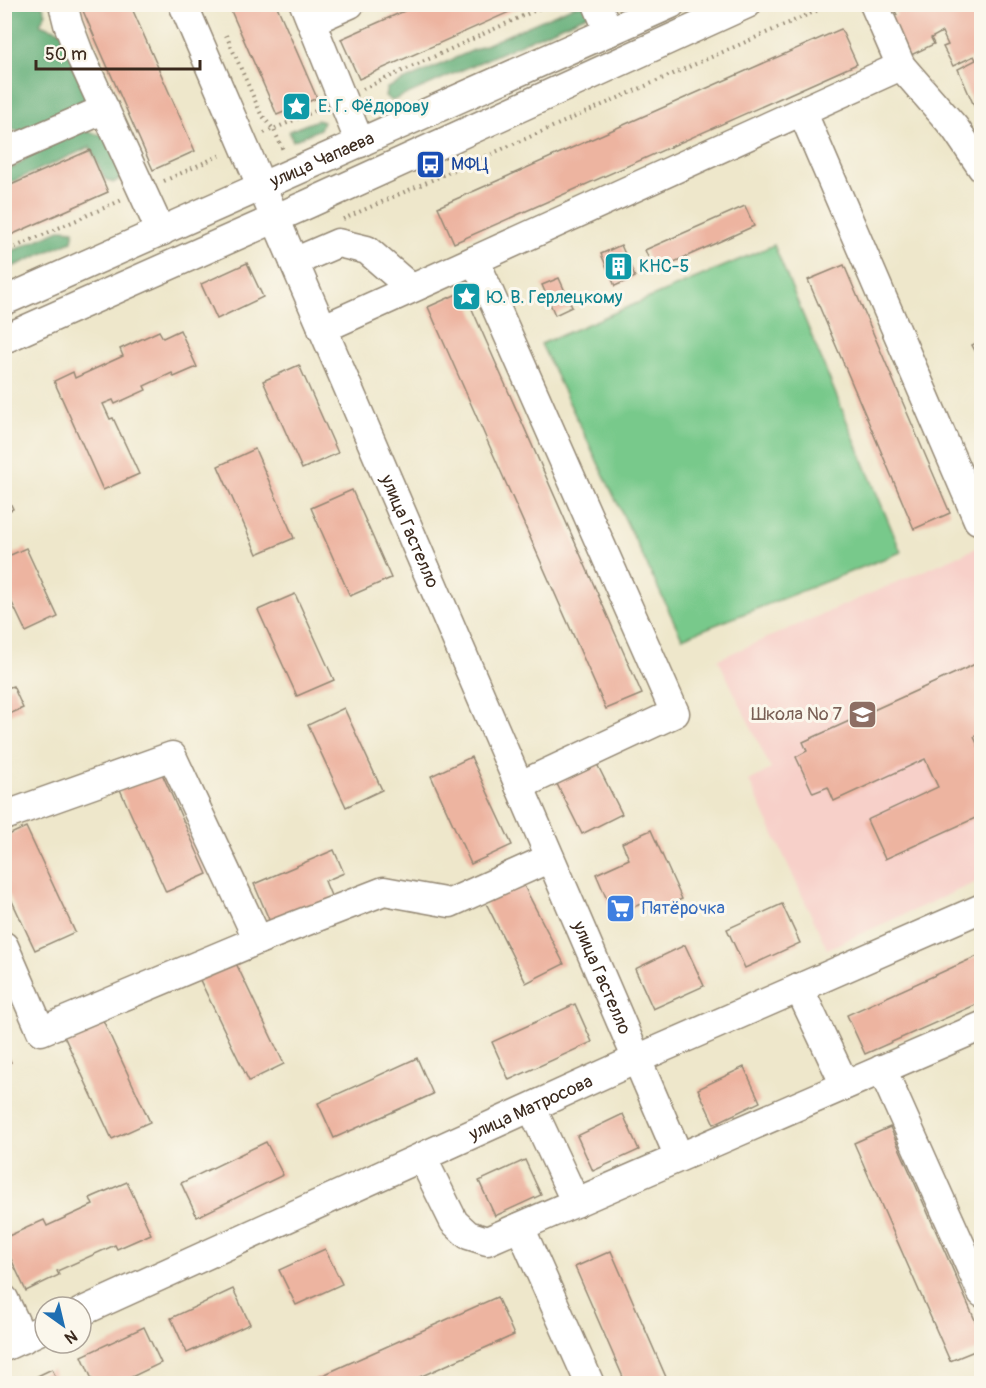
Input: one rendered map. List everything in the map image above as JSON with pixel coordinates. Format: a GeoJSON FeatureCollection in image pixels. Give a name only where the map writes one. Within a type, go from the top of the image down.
{"type":"FeatureCollection","features":[{"type":"Feature","properties":{"kind":"street"},"geometry":{"type":"LineString","coordinates":[[63,4],[79,53],[161,232]]}},
{"type":"Feature","properties":{"kind":"street","name":"улица Гастелло"},"geometry":{"type":"LineString","coordinates":[[183,4],[679,1157]]}},
{"type":"Feature","properties":{"kind":"street"},"geometry":{"type":"LineString","coordinates":[[350,4],[308,13],[360,143]]}},
{"type":"Feature","properties":{"kind":"street"},"geometry":{"type":"LineString","coordinates":[[597,4],[609,32]]}},
{"type":"Feature","properties":{"kind":"street","name":"улица Чапаева"},"geometry":{"type":"LineString","coordinates":[[4,301],[671,4]]}},
{"type":"Feature","properties":{"kind":"street"},"geometry":{"type":"LineString","coordinates":[[4,339],[747,4]]}},
{"type":"Feature","properties":{"kind":"street"},"geometry":{"type":"LineString","coordinates":[[874,4],[901,66],[955,128],[981,168]]}},
{"type":"Feature","properties":{"kind":"street"},"geometry":{"type":"LineString","coordinates":[[322,329],[901,66]]}},
{"type":"Feature","properties":{"kind":"street"},"geometry":{"type":"LineString","coordinates":[[4,153],[105,109]]}},
{"type":"Feature","properties":{"kind":"street"},"geometry":{"type":"LineString","coordinates":[[802,111],[978,520],[981,519]]}},
{"type":"Feature","properties":{"kind":"street"},"geometry":{"type":"LineString","coordinates":[[294,262],[338,243],[367,250],[411,288]]}},
{"type":"Feature","properties":{"kind":"street"},"geometry":{"type":"LineString","coordinates":[[475,260],[675,713],[519,786]]}},
{"type":"Feature","properties":{"kind":"street"},"geometry":{"type":"LineString","coordinates":[[4,816],[172,756],[258,940]]}},
{"type":"Feature","properties":{"kind":"street"},"geometry":{"type":"LineString","coordinates":[[4,946],[40,1031],[258,940],[384,891],[450,903],[550,858]]}},
{"type":"Feature","properties":{"kind":"street","name":"улица Матросова"},"geometry":{"type":"LineString","coordinates":[[93,1307],[637,1059],[981,908]]}},
{"type":"Feature","properties":{"kind":"street"},"geometry":{"type":"LineString","coordinates":[[799,988],[845,1085]]}},
{"type":"Feature","properties":{"kind":"street"},"geometry":{"type":"LineString","coordinates":[[422,1157],[454,1221],[468,1234],[487,1241],[981,1026]]}},
{"type":"Feature","properties":{"kind":"street"},"geometry":{"type":"LineString","coordinates":[[882,1069],[981,1293]]}},
{"type":"Feature","properties":{"kind":"street"},"geometry":{"type":"LineString","coordinates":[[536,1117],[576,1203]]}},
{"type":"Feature","properties":{"kind":"street"},"geometry":{"type":"LineString","coordinates":[[520,1227],[590,1383]]}},
{"type":"Feature","properties":{"kind":"street"},"geometry":{"type":"LineString","coordinates":[[4,1299],[24,1338]]}},
{"type":"Feature","properties":{"kind":"path"},"geometry":{"type":"LineString","coordinates":[[4,252],[218,157],[243,142],[274,130],[549,4]]}},
{"type":"Feature","properties":{"kind":"path"},"geometry":{"type":"LineString","coordinates":[[226,34],[261,114],[274,130],[293,172]]}},
{"type":"Feature","properties":{"kind":"shaded area","name":"Школа № 7"},"geometry":{"type":"Polygon","coordinates":[[[981,546],[981,880],[827,949],[749,781],[771,769],[718,659],[981,546]]]}},
{"type":"Feature","properties":{"kind":"green space"},"geometry":{"type":"Polygon","coordinates":[[[4,5],[42,5],[46,13],[40,24],[93,42],[73,68],[100,59],[103,74],[89,98],[23,133],[5,127],[4,5]]]}},
{"type":"Feature","properties":{"kind":"green space"},"geometry":{"type":"Polygon","coordinates":[[[586,5],[589,14],[392,101],[385,96],[387,88],[574,6],[586,5]]]}},
{"type":"Feature","properties":{"kind":"green space"},"geometry":{"type":"Polygon","coordinates":[[[85,111],[88,132],[106,136],[125,176],[113,183],[105,179],[90,147],[5,185],[4,170],[16,166],[85,111]]]}},
{"type":"Feature","properties":{"kind":"green space"},"geometry":{"type":"Polygon","coordinates":[[[317,120],[323,122],[320,129],[293,141],[289,131],[317,120]]]}},
{"type":"Feature","properties":{"kind":"green space"},"geometry":{"type":"Polygon","coordinates":[[[62,229],[74,230],[72,241],[5,270],[5,254],[62,229]]]}},
{"type":"Feature","properties":{"kind":"green space"},"geometry":{"type":"Polygon","coordinates":[[[774,245],[901,552],[682,638],[541,344],[774,245]]]}},
{"type":"Feature","properties":{"kind":"building"},"geometry":{"type":"Polygon","coordinates":[[[80,4],[130,4],[195,151],[153,170],[80,4]]]}},
{"type":"Feature","properties":{"kind":"building"},"geometry":{"type":"Polygon","coordinates":[[[228,4],[276,4],[317,98],[277,115],[228,4]]]}},
{"type":"Feature","properties":{"kind":"building"},"geometry":{"type":"Polygon","coordinates":[[[420,4],[527,4],[359,79],[341,39],[420,4]]]}},
{"type":"Feature","properties":{"kind":"building"},"geometry":{"type":"Polygon","coordinates":[[[907,4],[982,4],[982,124],[958,69],[976,60],[974,56],[953,66],[943,47],[948,45],[942,32],[931,38],[934,44],[907,57],[888,19],[897,15],[895,11],[907,4]]]}},
{"type":"Feature","properties":{"kind":"building"},"geometry":{"type":"Polygon","coordinates":[[[841,29],[857,64],[454,243],[438,207],[841,29]]]}},
{"type":"Feature","properties":{"kind":"building"},"geometry":{"type":"Polygon","coordinates":[[[90,150],[108,192],[4,238],[4,188],[90,150]]]}},
{"type":"Feature","properties":{"kind":"building"},"geometry":{"type":"Polygon","coordinates":[[[745,206],[754,226],[654,271],[645,250],[745,206]]]}},
{"type":"Feature","properties":{"kind":"building","name":"КНС-5"},"geometry":{"type":"Polygon","coordinates":[[[621,245],[635,277],[615,286],[601,254],[621,245]]]}},
{"type":"Feature","properties":{"kind":"building"},"geometry":{"type":"Polygon","coordinates":[[[247,263],[263,297],[217,319],[201,284],[247,263]]]}},
{"type":"Feature","properties":{"kind":"building"},"geometry":{"type":"Polygon","coordinates":[[[844,265],[950,513],[914,529],[808,280],[844,265]]]}},
{"type":"Feature","properties":{"kind":"building"},"geometry":{"type":"Polygon","coordinates":[[[559,278],[572,307],[555,315],[542,285],[559,278]]]}},
{"type":"Feature","properties":{"kind":"building"},"geometry":{"type":"Polygon","coordinates":[[[464,291],[642,694],[606,709],[428,307],[464,291]]]}},
{"type":"Feature","properties":{"kind":"building"},"geometry":{"type":"Polygon","coordinates":[[[180,330],[197,367],[174,377],[172,373],[144,386],[146,390],[115,404],[113,400],[103,404],[110,419],[113,418],[139,474],[103,490],[54,381],[73,372],[75,378],[123,356],[120,349],[159,331],[163,338],[180,330]]]}},
{"type":"Feature","properties":{"kind":"building"},"geometry":{"type":"Polygon","coordinates":[[[982,340],[982,364],[972,345],[982,340]]]}},
{"type":"Feature","properties":{"kind":"building"},"geometry":{"type":"Polygon","coordinates":[[[299,365],[338,453],[302,469],[263,381],[299,365]]]}},
{"type":"Feature","properties":{"kind":"building"},"geometry":{"type":"Polygon","coordinates":[[[255,449],[294,538],[257,554],[218,466],[255,449]]]}},
{"type":"Feature","properties":{"kind":"building"},"geometry":{"type":"Polygon","coordinates":[[[4,490],[13,509],[4,513],[4,490]]]}},
{"type":"Feature","properties":{"kind":"building"},"geometry":{"type":"Polygon","coordinates":[[[352,490],[391,578],[350,596],[311,508],[352,490]]]}},
{"type":"Feature","properties":{"kind":"building"},"geometry":{"type":"Polygon","coordinates":[[[26,548],[58,617],[26,632],[4,586],[4,558],[26,548]]]}},
{"type":"Feature","properties":{"kind":"building"},"geometry":{"type":"Polygon","coordinates":[[[295,594],[334,680],[297,696],[258,610],[295,594]]]}},
{"type":"Feature","properties":{"kind":"building"},"geometry":{"type":"Polygon","coordinates":[[[982,661],[982,733],[974,737],[982,754],[982,815],[885,859],[867,820],[938,787],[925,759],[834,801],[828,787],[813,793],[796,757],[807,751],[803,742],[982,661]]]}},
{"type":"Feature","properties":{"kind":"building"},"geometry":{"type":"Polygon","coordinates":[[[13,686],[23,708],[7,715],[10,723],[4,725],[4,689],[13,686]]]}},
{"type":"Feature","properties":{"kind":"building"},"geometry":{"type":"Polygon","coordinates":[[[344,708],[382,790],[346,807],[308,725],[344,708]]]}},
{"type":"Feature","properties":{"kind":"building"},"geometry":{"type":"Polygon","coordinates":[[[471,757],[512,845],[471,864],[431,776],[471,757]]]}},
{"type":"Feature","properties":{"kind":"building"},"geometry":{"type":"Polygon","coordinates":[[[594,758],[622,814],[582,834],[554,778],[594,758]]]}},
{"type":"Feature","properties":{"kind":"building"},"geometry":{"type":"Polygon","coordinates":[[[159,767],[207,874],[166,892],[118,785],[159,767]]]}},
{"type":"Feature","properties":{"kind":"building"},"geometry":{"type":"Polygon","coordinates":[[[26,827],[75,932],[35,950],[4,884],[4,837],[26,827]]]}},
{"type":"Feature","properties":{"kind":"building"},"geometry":{"type":"Polygon","coordinates":[[[651,830],[682,899],[650,913],[645,902],[614,916],[596,874],[629,859],[622,843],[651,830]]]}},
{"type":"Feature","properties":{"kind":"building"},"geometry":{"type":"Polygon","coordinates":[[[334,850],[344,873],[325,881],[334,903],[273,929],[254,884],[334,850]]]}},
{"type":"Feature","properties":{"kind":"building"},"geometry":{"type":"Polygon","coordinates":[[[521,880],[564,964],[526,983],[484,899],[521,880]]]}},
{"type":"Feature","properties":{"kind":"building"},"geometry":{"type":"Polygon","coordinates":[[[782,904],[800,943],[745,968],[727,929],[782,904]]]}},
{"type":"Feature","properties":{"kind":"building"},"geometry":{"type":"Polygon","coordinates":[[[685,945],[704,986],[653,1009],[635,969],[685,945]]]}},
{"type":"Feature","properties":{"kind":"building"},"geometry":{"type":"Polygon","coordinates":[[[982,954],[982,1002],[865,1054],[847,1015],[982,954]]]}},
{"type":"Feature","properties":{"kind":"building"},"geometry":{"type":"Polygon","coordinates":[[[233,957],[284,1064],[249,1081],[197,974],[233,957]]]}},
{"type":"Feature","properties":{"kind":"building"},"geometry":{"type":"Polygon","coordinates":[[[575,1004],[592,1042],[509,1080],[492,1042],[575,1004]]]}},
{"type":"Feature","properties":{"kind":"building"},"geometry":{"type":"Polygon","coordinates":[[[102,1018],[150,1122],[112,1139],[64,1036],[102,1018]]]}},
{"type":"Feature","properties":{"kind":"building"},"geometry":{"type":"Polygon","coordinates":[[[4,1048],[11,1062],[4,1065],[4,1048]]]}},
{"type":"Feature","properties":{"kind":"building"},"geometry":{"type":"Polygon","coordinates":[[[417,1058],[433,1094],[334,1138],[318,1103],[417,1058]]]}},
{"type":"Feature","properties":{"kind":"building"},"geometry":{"type":"Polygon","coordinates":[[[744,1067],[760,1102],[714,1124],[698,1089],[744,1067]]]}},
{"type":"Feature","properties":{"kind":"building"},"geometry":{"type":"Polygon","coordinates":[[[623,1114],[639,1150],[593,1171],[577,1136],[623,1114]]]}},
{"type":"Feature","properties":{"kind":"building"},"geometry":{"type":"Polygon","coordinates":[[[890,1127],[982,1336],[982,1348],[950,1361],[854,1143],[890,1127]]]}},
{"type":"Feature","properties":{"kind":"building"},"geometry":{"type":"Polygon","coordinates":[[[266,1142],[283,1175],[197,1217],[181,1183],[266,1142]]]}},
{"type":"Feature","properties":{"kind":"building"},"geometry":{"type":"Polygon","coordinates":[[[525,1160],[541,1195],[495,1216],[479,1181],[525,1160]]]}},
{"type":"Feature","properties":{"kind":"building"},"geometry":{"type":"Polygon","coordinates":[[[127,1182],[151,1234],[117,1249],[115,1245],[57,1271],[59,1275],[26,1291],[4,1244],[4,1238],[44,1220],[47,1226],[93,1205],[90,1198],[127,1182]]]}},
{"type":"Feature","properties":{"kind":"building"},"geometry":{"type":"Polygon","coordinates":[[[325,1249],[342,1284],[296,1305],[279,1270],[325,1249]]]}},
{"type":"Feature","properties":{"kind":"building"},"geometry":{"type":"Polygon","coordinates":[[[611,1251],[669,1384],[626,1384],[575,1267],[611,1251]]]}},
{"type":"Feature","properties":{"kind":"building"},"geometry":{"type":"Polygon","coordinates":[[[233,1289],[250,1324],[187,1353],[171,1318],[233,1289]]]}},
{"type":"Feature","properties":{"kind":"building"},"geometry":{"type":"Polygon","coordinates":[[[497,1297],[514,1335],[404,1384],[303,1384],[497,1297]]]}},
{"type":"Feature","properties":{"kind":"building"},"geometry":{"type":"Polygon","coordinates":[[[144,1327],[161,1363],[117,1384],[94,1384],[82,1356],[93,1355],[93,1351],[144,1327]]]}},
{"type":"Feature","properties":{"kind":"building"},"geometry":{"type":"Polygon","coordinates":[[[52,1369],[59,1384],[21,1384],[52,1369]]]}},
{"type":"Feature","properties":{"kind":"place","name":"Е. Г. Фёдорову"},"geometry":{"type":"Point","coordinates":[297,106]}},
{"type":"Feature","properties":{"kind":"place","name":"МФЦ"},"geometry":{"type":"Point","coordinates":[430,164]}},
{"type":"Feature","properties":{"kind":"place","name":"КНС-5"},"geometry":{"type":"Point","coordinates":[618,266]}},
{"type":"Feature","properties":{"kind":"place","name":"Ю. В. Герлецкому"},"geometry":{"type":"Point","coordinates":[466,297]}},
{"type":"Feature","properties":{"kind":"place","name":"Школа № 7"},"geometry":{"type":"Point","coordinates":[863,714]}},
{"type":"Feature","properties":{"kind":"place","name":"Пятёрочка"},"geometry":{"type":"Point","coordinates":[621,908]}}]}
